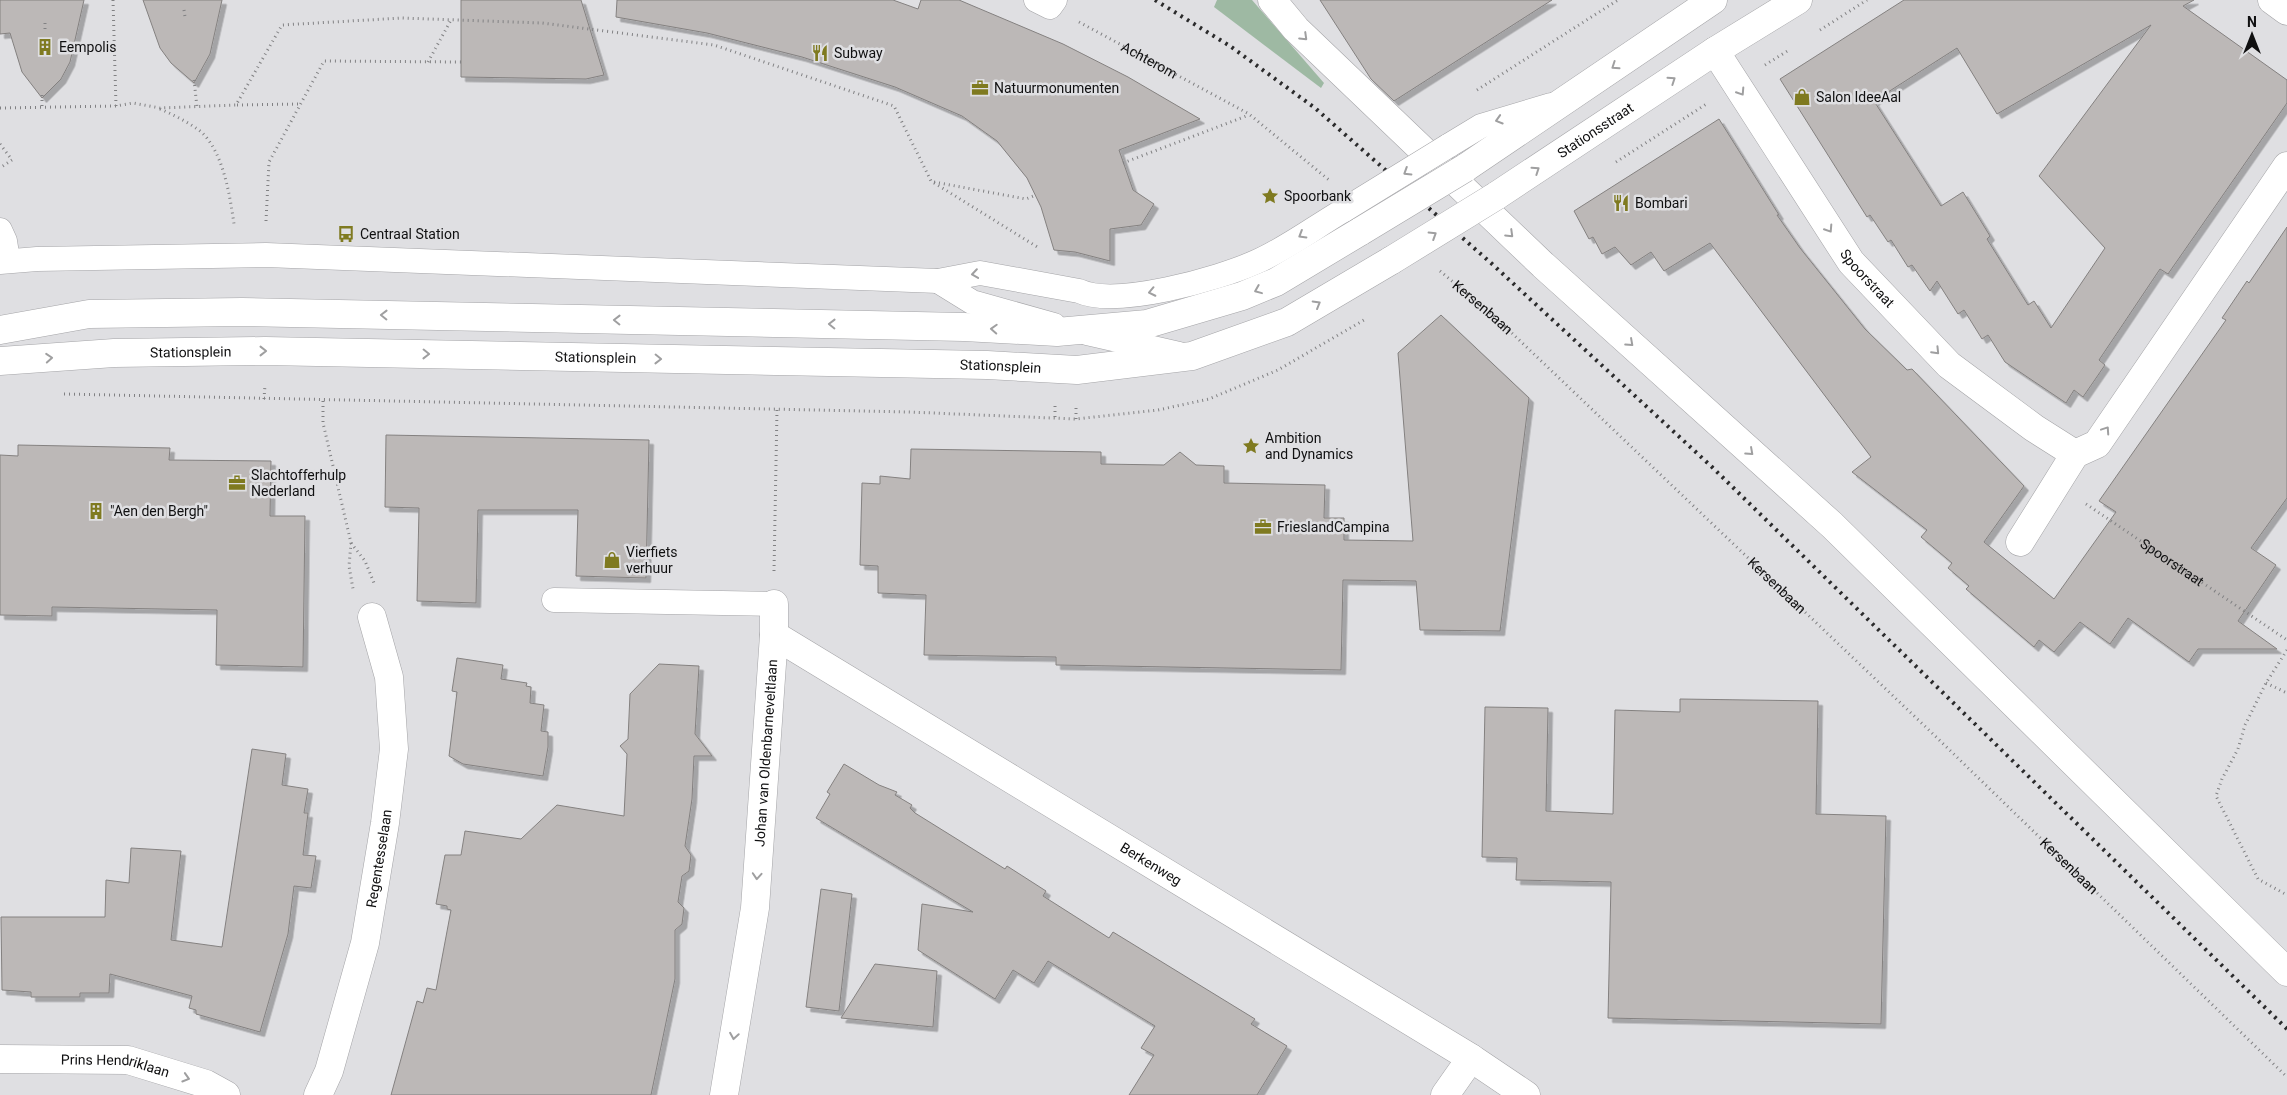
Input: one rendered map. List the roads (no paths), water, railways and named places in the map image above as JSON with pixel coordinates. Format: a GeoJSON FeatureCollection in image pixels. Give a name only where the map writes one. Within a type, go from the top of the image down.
{"type":"FeatureCollection","features":[{"type":"Feature","properties":{"kind":"street"},"geometry":{"type":"LineString","coordinates":[[1272,0],[1296,30],[1543,265],[1832,525],[2287,972]]}},
{"type":"Feature","properties":{"kind":"street"},"geometry":{"type":"LineString","coordinates":[[0,330],[89,314],[242,312],[964,327],[1057,332],[1146,324],[1242,296],[1276,282],[1465,168],[1713,0]]}},
{"type":"Feature","properties":{"kind":"street","name":"Stationsstraat"},"geometry":{"type":"LineString","coordinates":[[1392,260],[1496,196],[1715,51],[1798,0]]}},
{"type":"Feature","properties":{"kind":"street"},"geometry":{"type":"LineString","coordinates":[[2272,0],[2287,11]]}},
{"type":"Feature","properties":{"kind":"street","name":"Spoorstraat"},"geometry":{"type":"LineString","coordinates":[[1715,51],[1851,262],[1949,365],[2034,428],[2075,454]]}},
{"type":"Feature","properties":{"kind":"street"},"geometry":{"type":"LineString","coordinates":[[2020,542],[2075,454],[2097,444],[2287,166]]}},
{"type":"Feature","properties":{"kind":"street","name":"Stationsplein"},"geometry":{"type":"LineString","coordinates":[[0,361],[114,353],[265,351],[987,365],[1077,370],[1192,356],[1287,322],[1392,260]]}},
{"type":"Feature","properties":{"kind":"street","name":"Johan van Oldenbarneveltlaan"},"geometry":{"type":"LineString","coordinates":[[724,1095],[755,908],[774,635],[774,604]]}},
{"type":"Feature","properties":{"kind":"street","name":"Regentesselaan"},"geometry":{"type":"LineString","coordinates":[[318,1095],[329,1072],[365,944],[385,823],[394,750],[389,677],[372,618]]}},
{"type":"Feature","properties":{"kind":"street","name":"Berkenweg"},"geometry":{"type":"LineString","coordinates":[[774,635],[1471,1058],[1526,1095]]}},
{"type":"Feature","properties":{"kind":"street"},"geometry":{"type":"LineString","coordinates":[[1445,1095],[1471,1058]]}},
{"type":"Feature","properties":{"kind":"street","name":"Prins Hendriklaan"},"geometry":{"type":"LineString","coordinates":[[0,1059],[128,1060],[206,1084],[226,1095]]}},
{"type":"Feature","properties":{"kind":"lane"},"geometry":{"type":"LineString","coordinates":[[0,230],[5,241],[4,261],[266,255],[938,281],[980,273],[1079,291],[1089,296],[1142,294],[1204,281],[1257,262],[1481,126],[1562,102]]}},
{"type":"Feature","properties":{"kind":"lane"},"geometry":{"type":"LineString","coordinates":[[938,281],[972,302],[1078,330],[1192,356]]}},
{"type":"Feature","properties":{"kind":"lane"},"geometry":{"type":"LineString","coordinates":[[554,600],[774,604]]}},
{"type":"Feature","properties":{"kind":"railway"},"geometry":{"type":"LineString","coordinates":[[1155,0],[1230,46],[1315,108],[1491,263],[1712,467],[2287,1029]]}},
{"type":"Feature","properties":{"kind":"place","name":"Eempolis"},"geometry":{"type":"Point","coordinates":[45,47]}},
{"type":"Feature","properties":{"kind":"place","name":"Subway"},"geometry":{"type":"Point","coordinates":[820,53]}},
{"type":"Feature","properties":{"kind":"place","name":"Natuurmonumenten"},"geometry":{"type":"Point","coordinates":[980,88]}},
{"type":"Feature","properties":{"kind":"place","name":"Salon IdeeAal"},"geometry":{"type":"Point","coordinates":[1802,97]}},
{"type":"Feature","properties":{"kind":"place","name":"Spoorbank"},"geometry":{"type":"Point","coordinates":[1270,196]}},
{"type":"Feature","properties":{"kind":"place","name":"Bombari"},"geometry":{"type":"Point","coordinates":[1621,203]}},
{"type":"Feature","properties":{"kind":"place","name":"Centraal Station"},"geometry":{"type":"Point","coordinates":[346,234]}},
{"type":"Feature","properties":{"kind":"place","name":"Ambition and Dynamics"},"geometry":{"type":"Point","coordinates":[1251,446]}},
{"type":"Feature","properties":{"kind":"place","name":"Slachtofferhulp Nederland"},"geometry":{"type":"Point","coordinates":[237,483]}},
{"type":"Feature","properties":{"kind":"place","name":"\"Aen den Bergh\""},"geometry":{"type":"Point","coordinates":[96,511]}},
{"type":"Feature","properties":{"kind":"place","name":"FrieslandCampina"},"geometry":{"type":"Point","coordinates":[1263,527]}},
{"type":"Feature","properties":{"kind":"place","name":"Vierfiets verhuur"},"geometry":{"type":"Point","coordinates":[612,560]}}]}
